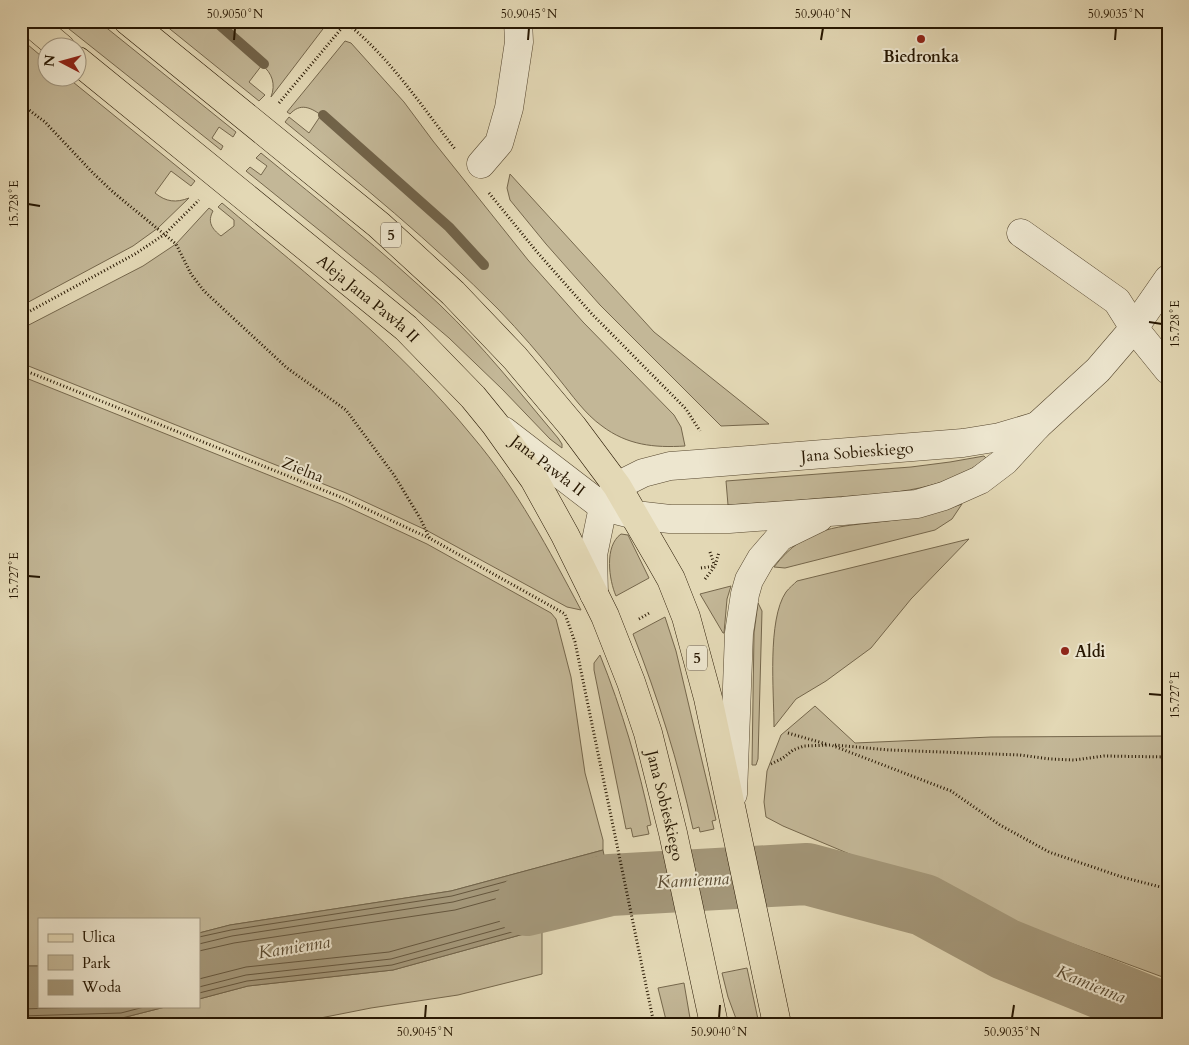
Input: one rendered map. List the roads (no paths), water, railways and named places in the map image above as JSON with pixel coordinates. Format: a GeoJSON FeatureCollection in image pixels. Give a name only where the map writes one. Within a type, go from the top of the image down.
{"type":"FeatureCollection","features":[{"type":"Feature","properties":{"kind":"main road"},"geometry":{"type":"LineString","coordinates":[[29,21],[49,38]]}},
{"type":"Feature","properties":{"kind":"main road","name":"5"},"geometry":{"type":"LineString","coordinates":[[128,21],[379,225],[453,292],[516,358],[573,426],[610,497],[635,515]]}},
{"type":"Feature","properties":{"kind":"main road","name":"Aleja Jana Pawła II"},"geometry":{"type":"LineString","coordinates":[[88,69],[406,328],[473,397],[495,424],[534,479],[565,535],[594,594]]}},
{"type":"Feature","properties":{"kind":"main road","name":"Jana Sobieskiego"},"geometry":{"type":"LineString","coordinates":[[635,515],[671,579],[686,617],[708,698],[735,818],[777,1024]]}},
{"type":"Feature","properties":{"kind":"main road","name":"Jana Sobieskiego"},"geometry":{"type":"LineString","coordinates":[[594,594],[612,634],[642,716],[674,832],[714,1024]]}},
{"type":"Feature","properties":{"kind":"street"},"geometry":{"type":"LineString","coordinates":[[475,168],[499,143],[510,108],[519,42],[518,21]]}},
{"type":"Feature","properties":{"kind":"street"},"geometry":{"type":"LineString","coordinates":[[1021,233],[1117,301],[1134,328],[1168,370]]}},
{"type":"Feature","properties":{"kind":"street","name":"Jana Sobieskiego"},"geometry":{"type":"LineString","coordinates":[[635,515],[670,519],[729,519],[917,504],[944,496],[980,480],[1006,461],[1037,426],[1098,370],[1134,328],[1168,279]]}},
{"type":"Feature","properties":{"kind":"street","name":"Jana Pawła II"},"geometry":{"type":"LineString","coordinates":[[495,424],[610,497]]}},
{"type":"Feature","properties":{"kind":"street","name":"Jana Sobieskiego"},"geometry":{"type":"LineString","coordinates":[[610,497],[643,473],[670,466],[963,443],[1000,437],[1037,426]]}},
{"type":"Feature","properties":{"kind":"street"},"geometry":{"type":"LineString","coordinates":[[594,594],[594,555],[610,497]]}},
{"type":"Feature","properties":{"kind":"street","name":"Jana Sobieskiego"},"geometry":{"type":"LineString","coordinates":[[735,818],[739,633],[749,580],[761,559],[780,537],[821,517],[843,511]]}},
{"type":"Feature","properties":{"kind":"water"},"geometry":{"type":"Polygon","coordinates":[[[603,850],[616,913],[542,929],[393,970],[248,986],[200,999],[200,933],[230,925],[451,891],[603,850]]]}},
{"type":"Feature","properties":{"kind":"water"},"geometry":{"type":"Polygon","coordinates":[[[21,966],[38,966],[38,1008],[161,1008],[122,1018],[21,1021],[21,966]]]}},
{"type":"Feature","properties":{"kind":"waterway"},"geometry":{"type":"LineString","coordinates":[[215,21],[264,64]]}},
{"type":"Feature","properties":{"kind":"waterway"},"geometry":{"type":"LineString","coordinates":[[323,115],[449,227],[484,265]]}},
{"type":"Feature","properties":{"kind":"waterway","name":"Kamienna"},"geometry":{"type":"LineString","coordinates":[[526,905],[610,885],[807,874],[924,905],[1005,949],[1168,1015]]}},
{"type":"Feature","properties":{"kind":"place","name":"Biedronka"},"geometry":{"type":"Point","coordinates":[921,39]}},
{"type":"Feature","properties":{"kind":"place","name":"Aldi"},"geometry":{"type":"Point","coordinates":[1065,651]}}]}
